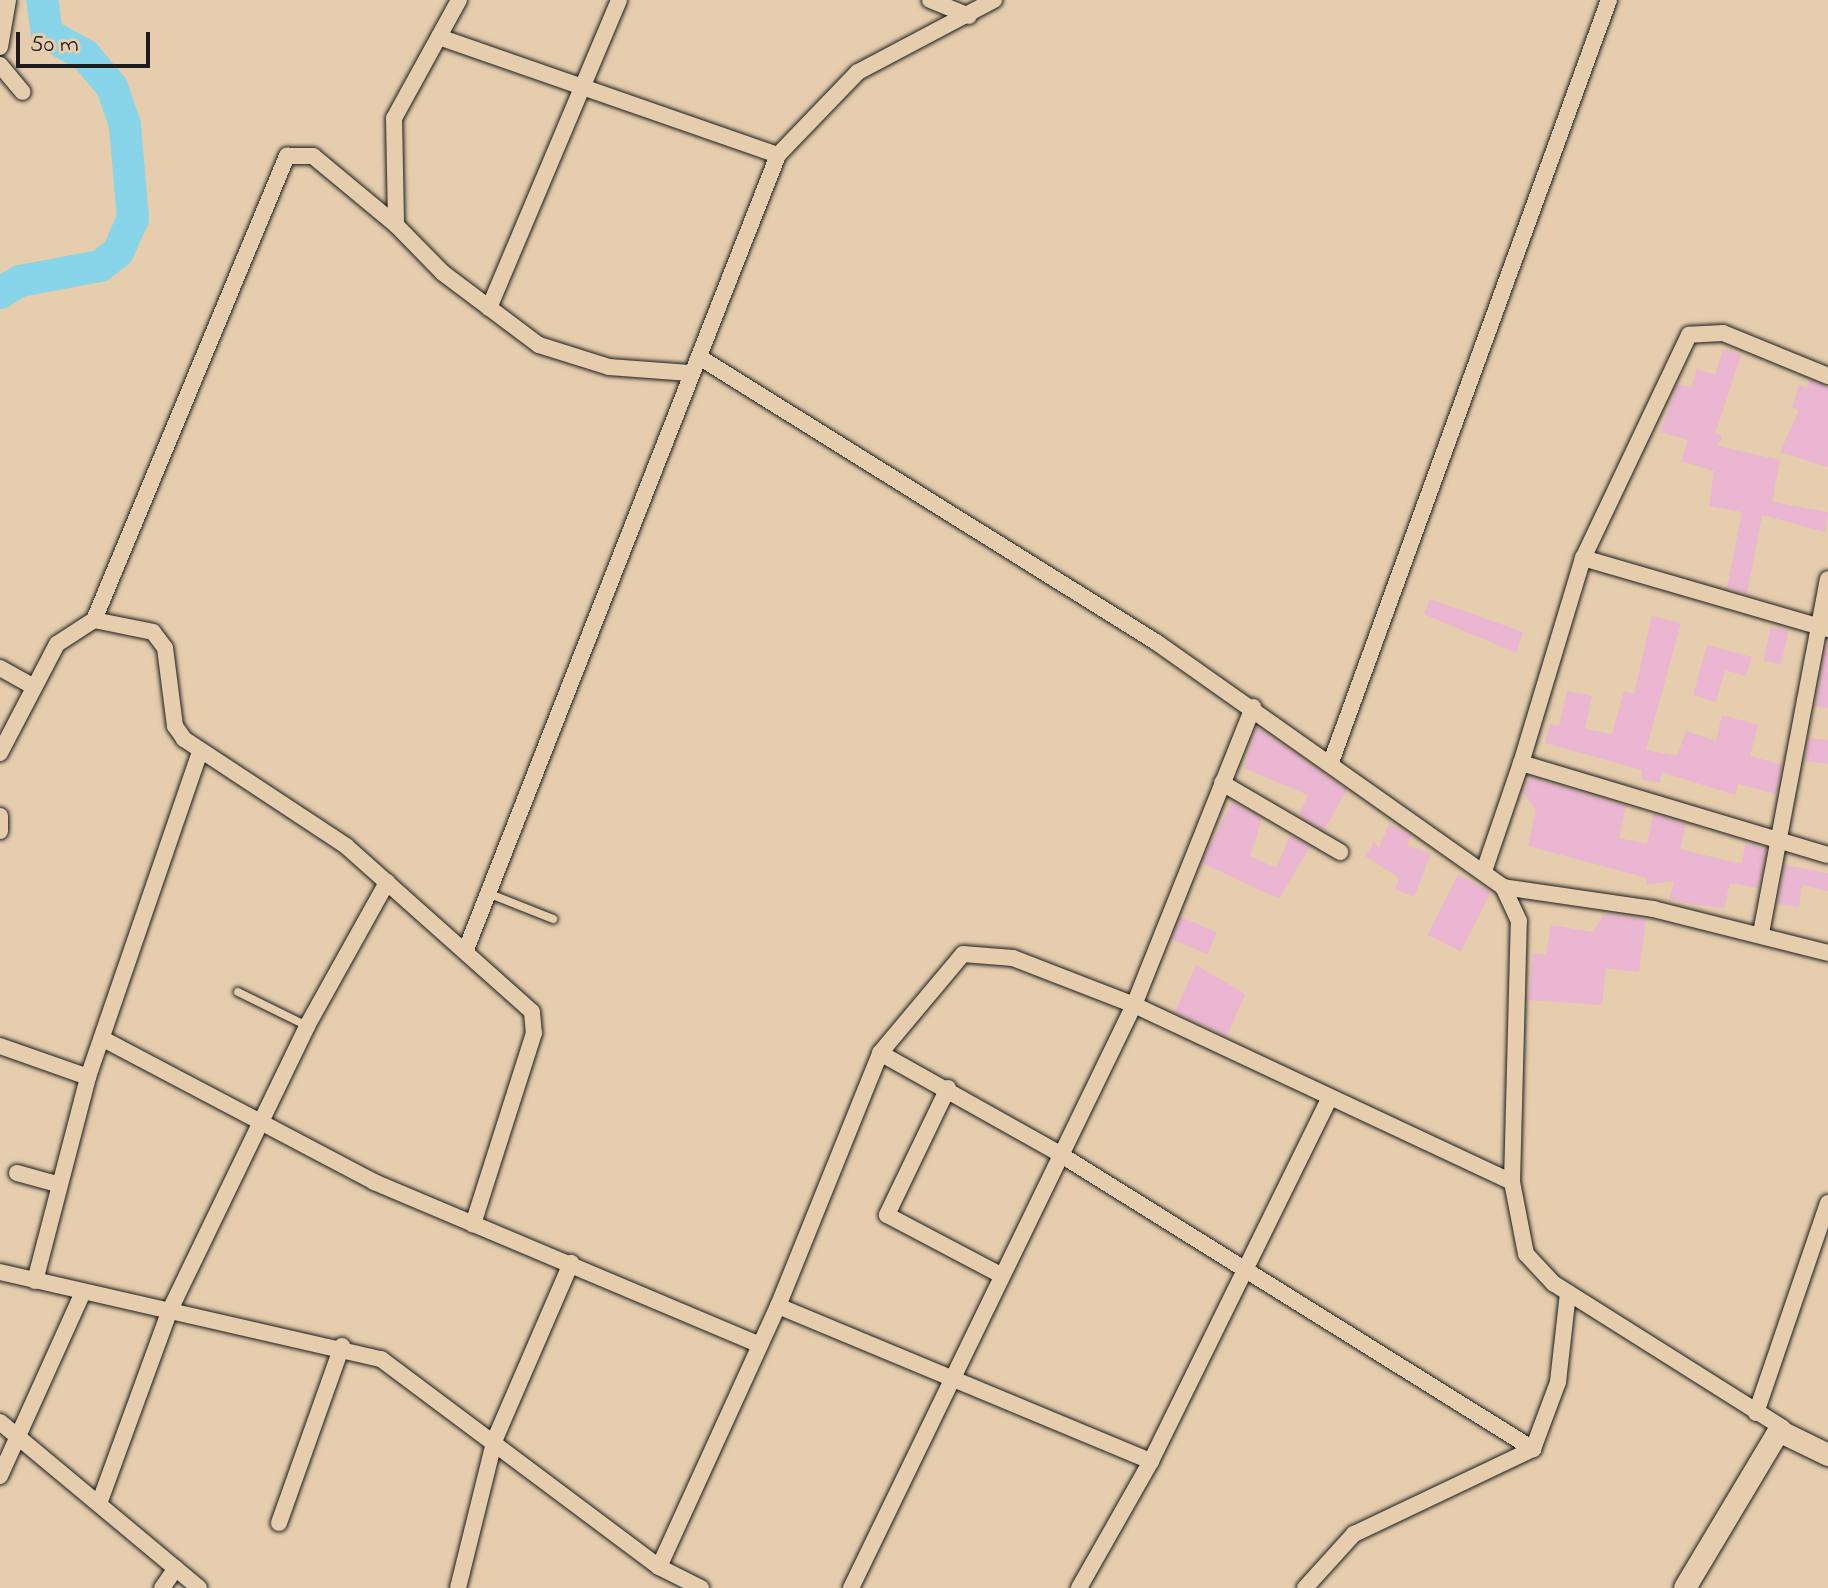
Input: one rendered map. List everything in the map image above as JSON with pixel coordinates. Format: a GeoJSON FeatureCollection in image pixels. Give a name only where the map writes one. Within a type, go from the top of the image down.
{"type":"FeatureCollection","features":[{"type":"Feature","properties":{"kind":"street"},"geometry":{"type":"LineString","coordinates":[[0,47],[8,0]]}},
{"type":"Feature","properties":{"kind":"street"},"geometry":{"type":"LineString","coordinates":[[396,225],[394,118],[459,0]]}},
{"type":"Feature","properties":{"kind":"street"},"geometry":{"type":"LineString","coordinates":[[489,308],[619,0]]}},
{"type":"Feature","properties":{"kind":"street"},"geometry":{"type":"LineString","coordinates":[[930,0],[969,16]]}},
{"type":"Feature","properties":{"kind":"street"},"geometry":{"type":"LineString","coordinates":[[467,947],[778,155],[858,72],[969,16],[994,0]]}},
{"type":"Feature","properties":{"kind":"street"},"geometry":{"type":"LineString","coordinates":[[1331,762],[1609,0]]}},
{"type":"Feature","properties":{"kind":"street"},"geometry":{"type":"LineString","coordinates":[[439,37],[778,155]]}},
{"type":"Feature","properties":{"kind":"street"},"geometry":{"type":"LineString","coordinates":[[0,65],[23,92]]}},
{"type":"Feature","properties":{"kind":"street"},"geometry":{"type":"LineString","coordinates":[[0,753],[32,686],[57,644],[94,620],[287,156],[313,156],[489,308],[560,355],[642,372],[690,373]]}},
{"type":"Feature","properties":{"kind":"street"},"geometry":{"type":"LineString","coordinates":[[1484,871],[1521,763],[1583,558],[1689,335],[1723,333],[1828,376]]}},
{"type":"Feature","properties":{"kind":"street"},"geometry":{"type":"LineString","coordinates":[[699,357],[1253,707],[1503,887],[1519,921],[1512,1182],[1526,1254],[1568,1293],[1756,1413],[1828,1455]]}},
{"type":"Feature","properties":{"kind":"street"},"geometry":{"type":"LineString","coordinates":[[1583,558],[1821,628]]}},
{"type":"Feature","properties":{"kind":"street"},"geometry":{"type":"LineString","coordinates":[[1761,933],[1828,579]]}},
{"type":"Feature","properties":{"kind":"street"},"geometry":{"type":"LineString","coordinates":[[94,620],[133,624],[160,639],[175,726],[200,751],[247,775],[467,947],[534,1019],[473,1224]]}},
{"type":"Feature","properties":{"kind":"street"},"geometry":{"type":"LineString","coordinates":[[0,668],[32,686]]}},
{"type":"Feature","properties":{"kind":"street"},"geometry":{"type":"LineString","coordinates":[[851,1588],[947,1380],[1134,1005],[1253,707]]}},
{"type":"Feature","properties":{"kind":"street"},"geometry":{"type":"LineString","coordinates":[[35,1281],[57,1184],[88,1077],[105,1040],[200,751]]}},
{"type":"Feature","properties":{"kind":"street"},"geometry":{"type":"LineString","coordinates":[[1521,763],[1779,843],[1828,855]]}},
{"type":"Feature","properties":{"kind":"street"},"geometry":{"type":"LineString","coordinates":[[1222,783],[1340,852]]}},
{"type":"Feature","properties":{"kind":"street"},"geometry":{"type":"LineString","coordinates":[[0,816],[0,831]]}},
{"type":"Feature","properties":{"kind":"street"},"geometry":{"type":"LineString","coordinates":[[100,1501],[169,1312],[307,1026],[387,882]]}},
{"type":"Feature","properties":{"kind":"street"},"geometry":{"type":"LineString","coordinates":[[1503,887],[1761,933],[1828,953]]}},
{"type":"Feature","properties":{"kind":"street"},"geometry":{"type":"LineString","coordinates":[[659,1567],[757,1344],[778,1306],[880,1053],[963,954],[1013,958],[1134,1005],[1329,1100],[1512,1182]]}},
{"type":"Feature","properties":{"kind":"street"},"geometry":{"type":"LineString","coordinates":[[105,1040],[260,1123],[473,1224],[757,1344]]}},
{"type":"Feature","properties":{"kind":"street"},"geometry":{"type":"LineString","coordinates":[[0,1046],[88,1077]]}},
{"type":"Feature","properties":{"kind":"street"},"geometry":{"type":"LineString","coordinates":[[880,1053],[948,1088],[1058,1153],[1533,1449]]}},
{"type":"Feature","properties":{"kind":"street"},"geometry":{"type":"LineString","coordinates":[[948,1088],[887,1215],[999,1274]]}},
{"type":"Feature","properties":{"kind":"street"},"geometry":{"type":"LineString","coordinates":[[1079,1588],[1151,1461],[1329,1100]]}},
{"type":"Feature","properties":{"kind":"street"},"geometry":{"type":"LineString","coordinates":[[17,1173],[57,1184]]}},
{"type":"Feature","properties":{"kind":"street"},"geometry":{"type":"LineString","coordinates":[[1756,1413],[1824,1227],[1828,1203]]}},
{"type":"Feature","properties":{"kind":"street"},"geometry":{"type":"LineString","coordinates":[[458,1588],[495,1439],[571,1263]]}},
{"type":"Feature","properties":{"kind":"street"},"geometry":{"type":"LineString","coordinates":[[0,1272],[82,1294],[342,1346],[395,1366],[495,1439],[659,1567],[701,1588]]}},
{"type":"Feature","properties":{"kind":"street"},"geometry":{"type":"LineString","coordinates":[[1305,1588],[1354,1534],[1533,1449],[1558,1382],[1568,1293]]}},
{"type":"Feature","properties":{"kind":"street"},"geometry":{"type":"LineString","coordinates":[[0,1476],[21,1440],[82,1294]]}},
{"type":"Feature","properties":{"kind":"street"},"geometry":{"type":"LineString","coordinates":[[778,1306],[947,1380],[1151,1461]]}},
{"type":"Feature","properties":{"kind":"street"},"geometry":{"type":"LineString","coordinates":[[279,1523],[342,1346]]}},
{"type":"Feature","properties":{"kind":"street"},"geometry":{"type":"LineString","coordinates":[[0,1422],[100,1501],[199,1588]]}},
{"type":"Feature","properties":{"kind":"street"},"geometry":{"type":"LineString","coordinates":[[1685,1588],[1783,1428]]}},
{"type":"Feature","properties":{"kind":"street"},"geometry":{"type":"LineString","coordinates":[[162,1588],[176,1568]]}},
{"type":"Feature","properties":{"kind":"lane"},"geometry":{"type":"LineString","coordinates":[[490,894],[553,919]]}},
{"type":"Feature","properties":{"kind":"lane"},"geometry":{"type":"LineString","coordinates":[[238,992],[307,1026]]}},
{"type":"Feature","properties":{"kind":"building"},"geometry":{"type":"Polygon","coordinates":[[[1723,349],[1741,355],[1715,434],[1722,436],[1718,446],[1780,460],[1772,502],[1828,512],[1825,532],[1762,515],[1747,594],[1727,588],[1742,512],[1709,506],[1714,471],[1681,461],[1688,440],[1660,432],[1678,384],[1691,388],[1697,369],[1715,375],[1723,349]]]}},
{"type":"Feature","properties":{"kind":"building"},"geometry":{"type":"Polygon","coordinates":[[[1809,380],[1828,387],[1828,467],[1780,452],[1799,410],[1792,407],[1799,385],[1807,388],[1809,380]]]}},
{"type":"Feature","properties":{"kind":"building"},"geometry":{"type":"Polygon","coordinates":[[[1430,599],[1523,632],[1516,653],[1424,614],[1430,599]]]}},
{"type":"Feature","properties":{"kind":"building"},"geometry":{"type":"Polygon","coordinates":[[[1652,616],[1681,623],[1646,750],[1677,756],[1686,731],[1716,741],[1722,715],[1758,725],[1750,756],[1782,765],[1776,794],[1738,784],[1735,795],[1662,772],[1660,783],[1641,779],[1642,770],[1545,743],[1550,723],[1559,726],[1567,691],[1592,696],[1585,729],[1612,734],[1624,691],[1634,694],[1652,616]]]}},
{"type":"Feature","properties":{"kind":"building"},"geometry":{"type":"Polygon","coordinates":[[[1771,627],[1789,631],[1781,664],[1763,660],[1771,627]]]}},
{"type":"Feature","properties":{"kind":"building"},"geometry":{"type":"Polygon","coordinates":[[[1828,640],[1828,708],[1815,706],[1828,640]]]}},
{"type":"Feature","properties":{"kind":"building"},"geometry":{"type":"Polygon","coordinates":[[[1707,645],[1752,657],[1746,676],[1725,670],[1716,702],[1693,695],[1707,645]]]}},
{"type":"Feature","properties":{"kind":"building"},"geometry":{"type":"Polygon","coordinates":[[[1257,727],[1347,790],[1324,830],[1299,815],[1308,795],[1244,768],[1257,727]]]}},
{"type":"Feature","properties":{"kind":"building"},"geometry":{"type":"Polygon","coordinates":[[[1809,738],[1828,740],[1828,764],[1805,761],[1809,738]]]}},
{"type":"Feature","properties":{"kind":"building"},"geometry":{"type":"Polygon","coordinates":[[[1529,777],[1626,806],[1619,838],[1647,844],[1653,814],[1686,824],[1680,849],[1741,864],[1746,844],[1766,849],[1758,888],[1730,883],[1724,908],[1691,904],[1669,899],[1674,881],[1646,885],[1647,878],[1528,846],[1536,810],[1524,794],[1529,777]]]}},
{"type":"Feature","properties":{"kind":"building"},"geometry":{"type":"Polygon","coordinates":[[[1232,802],[1262,819],[1250,856],[1276,868],[1290,836],[1310,847],[1279,899],[1202,863],[1232,802]]]}},
{"type":"Feature","properties":{"kind":"building"},"geometry":{"type":"Polygon","coordinates":[[[1389,824],[1411,836],[1407,845],[1431,854],[1414,897],[1395,889],[1399,878],[1365,856],[1374,842],[1379,848],[1389,824]]]}},
{"type":"Feature","properties":{"kind":"building"},"geometry":{"type":"Polygon","coordinates":[[[1785,865],[1828,873],[1828,891],[1802,885],[1799,907],[1778,904],[1785,865]]]}},
{"type":"Feature","properties":{"kind":"building"},"geometry":{"type":"Polygon","coordinates":[[[1458,875],[1491,892],[1461,951],[1428,935],[1458,875]]]}},
{"type":"Feature","properties":{"kind":"building"},"geometry":{"type":"Polygon","coordinates":[[[1604,914],[1646,919],[1639,972],[1606,968],[1602,1005],[1528,1000],[1533,953],[1546,955],[1551,925],[1593,932],[1604,914]]]}},
{"type":"Feature","properties":{"kind":"building"},"geometry":{"type":"Polygon","coordinates":[[[1181,917],[1217,932],[1208,954],[1172,939],[1181,917]]]}},
{"type":"Feature","properties":{"kind":"building"},"geometry":{"type":"Polygon","coordinates":[[[1196,965],[1245,994],[1227,1036],[1175,1012],[1196,965]]]}},
{"type":"Feature","properties":{"kind":"waterway"},"geometry":{"type":"LineString","coordinates":[[0,293],[20,281],[100,266],[118,252],[133,219],[125,125],[112,87],[85,55],[47,34],[42,0]]}}]}
